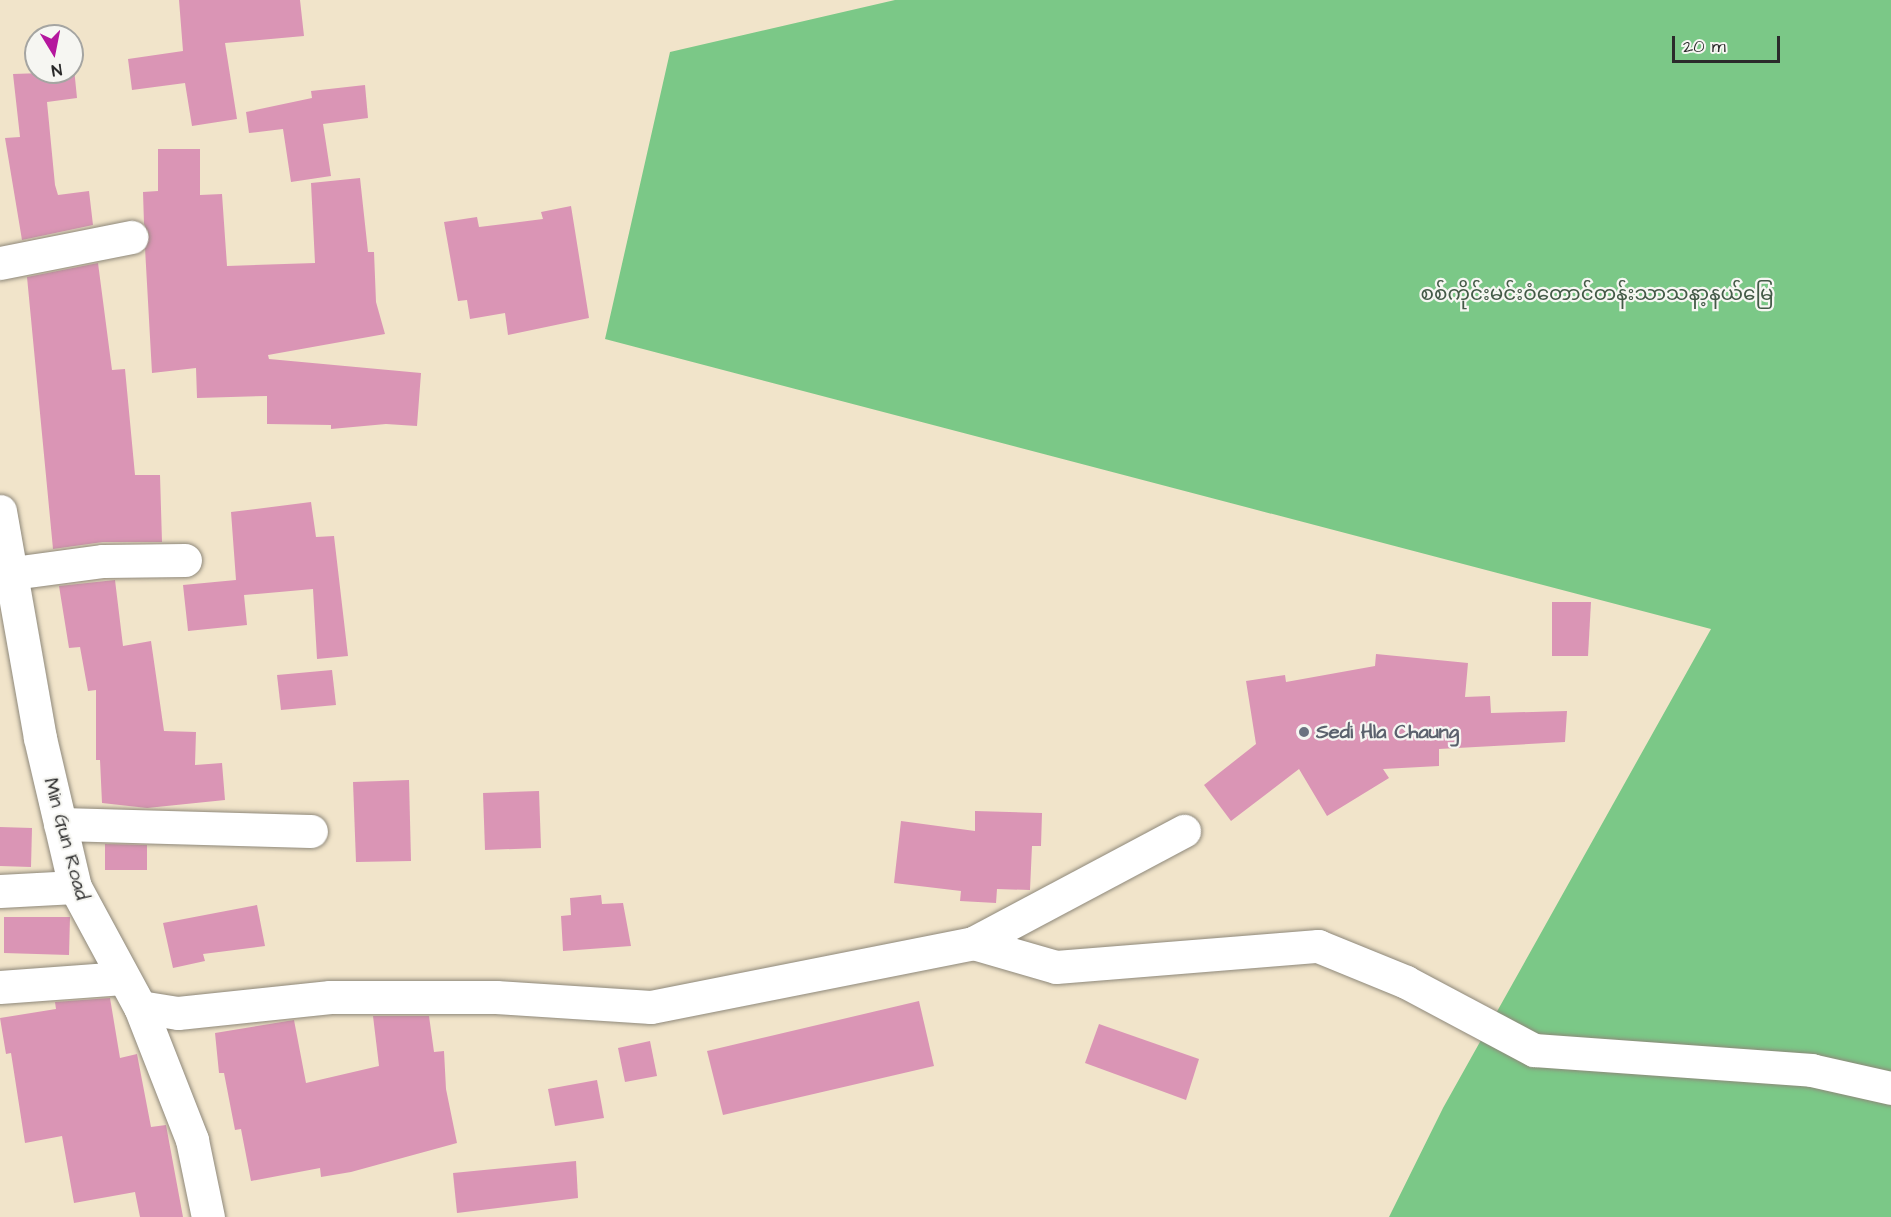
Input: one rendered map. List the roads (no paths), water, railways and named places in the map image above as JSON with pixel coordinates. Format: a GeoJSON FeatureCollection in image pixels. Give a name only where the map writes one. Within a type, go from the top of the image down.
{"type":"FeatureCollection","features":[{"type":"Feature","properties":{"kind":"street"},"geometry":{"type":"LineString","coordinates":[[0,264],[131,237]]}},
{"type":"Feature","properties":{"kind":"street","name":"Min Gun Road"},"geometry":{"type":"LineString","coordinates":[[0,511],[13,573],[12,647],[40,738],[75,887],[140,1007],[192,1140],[208,1217]]}},
{"type":"Feature","properties":{"kind":"street"},"geometry":{"type":"LineString","coordinates":[[13,573],[103,561],[185,560]]}},
{"type":"Feature","properties":{"kind":"street"},"geometry":{"type":"LineString","coordinates":[[60,824],[311,831]]}},
{"type":"Feature","properties":{"kind":"street"},"geometry":{"type":"LineString","coordinates":[[140,1007],[178,1013],[330,997],[496,997],[651,1006],[973,943],[1184,831]]}},
{"type":"Feature","properties":{"kind":"street"},"geometry":{"type":"LineString","coordinates":[[0,891],[75,887]]}},
{"type":"Feature","properties":{"kind":"street"},"geometry":{"type":"LineString","coordinates":[[973,943],[1056,968],[1317,946],[1406,982],[1534,1050],[1810,1070],[1891,1088]]}},
{"type":"Feature","properties":{"kind":"street"},"geometry":{"type":"LineString","coordinates":[[0,987],[123,978]]}},
{"type":"Feature","properties":{"kind":"place","name":"Sedi Hla Chaung"},"geometry":{"type":"Point","coordinates":[1304,732]}},
{"type":"Feature","properties":{"kind":"park label","name":"စစ်ကိုင်းမင်းဝံတောင်တန်းသာသနာ့နယ်မြေ"},"geometry":{"type":"Point","coordinates":[1597,294]}}]}
